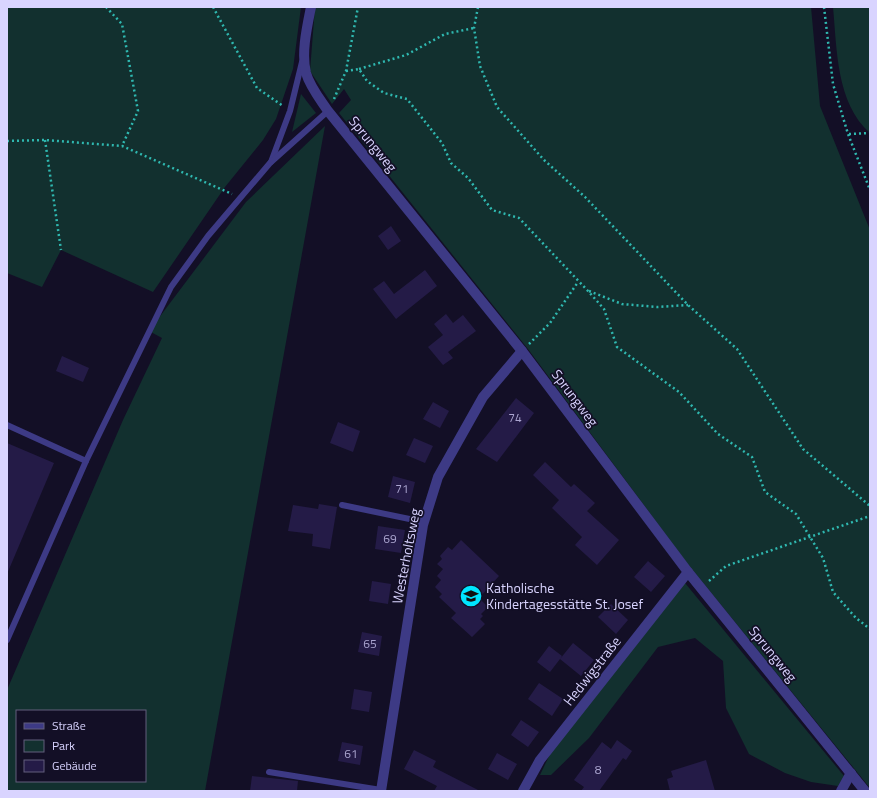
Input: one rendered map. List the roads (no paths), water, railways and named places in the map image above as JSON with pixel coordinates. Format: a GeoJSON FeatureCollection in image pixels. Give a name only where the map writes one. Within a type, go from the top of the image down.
{"type":"FeatureCollection","features":[{"type":"Feature","properties":{"kind":"street","name":"Sprungweg"},"geometry":{"type":"LineString","coordinates":[[311,7],[304,55],[306,72],[309,80],[327,109],[522,351],[688,572],[866,791]]}},
{"type":"Feature","properties":{"kind":"street","name":"Westerholtsweg"},"geometry":{"type":"LineString","coordinates":[[381,790],[424,522],[438,477],[483,398],[522,351]]}},
{"type":"Feature","properties":{"kind":"street","name":"Hedwigstraße"},"geometry":{"type":"LineString","coordinates":[[523,791],[540,760],[688,572]]}},
{"type":"Feature","properties":{"kind":"street"},"geometry":{"type":"LineString","coordinates":[[841,791],[851,773]]}},
{"type":"Feature","properties":{"kind":"lane"},"geometry":{"type":"LineString","coordinates":[[270,163],[290,111],[304,55]]}},
{"type":"Feature","properties":{"kind":"lane"},"geometry":{"type":"LineString","coordinates":[[7,640],[86,461],[171,287],[208,236],[240,197],[270,163],[327,109]]}},
{"type":"Feature","properties":{"kind":"lane"},"geometry":{"type":"LineString","coordinates":[[7,425],[86,461]]}},
{"type":"Feature","properties":{"kind":"lane"},"geometry":{"type":"LineString","coordinates":[[342,505],[424,522]]}},
{"type":"Feature","properties":{"kind":"lane"},"geometry":{"type":"LineString","coordinates":[[269,772],[381,790]]}},
{"type":"Feature","properties":{"kind":"place","name":"Katholische Kindertagesstätte St. Josef"},"geometry":{"type":"Point","coordinates":[471,596]}}]}
